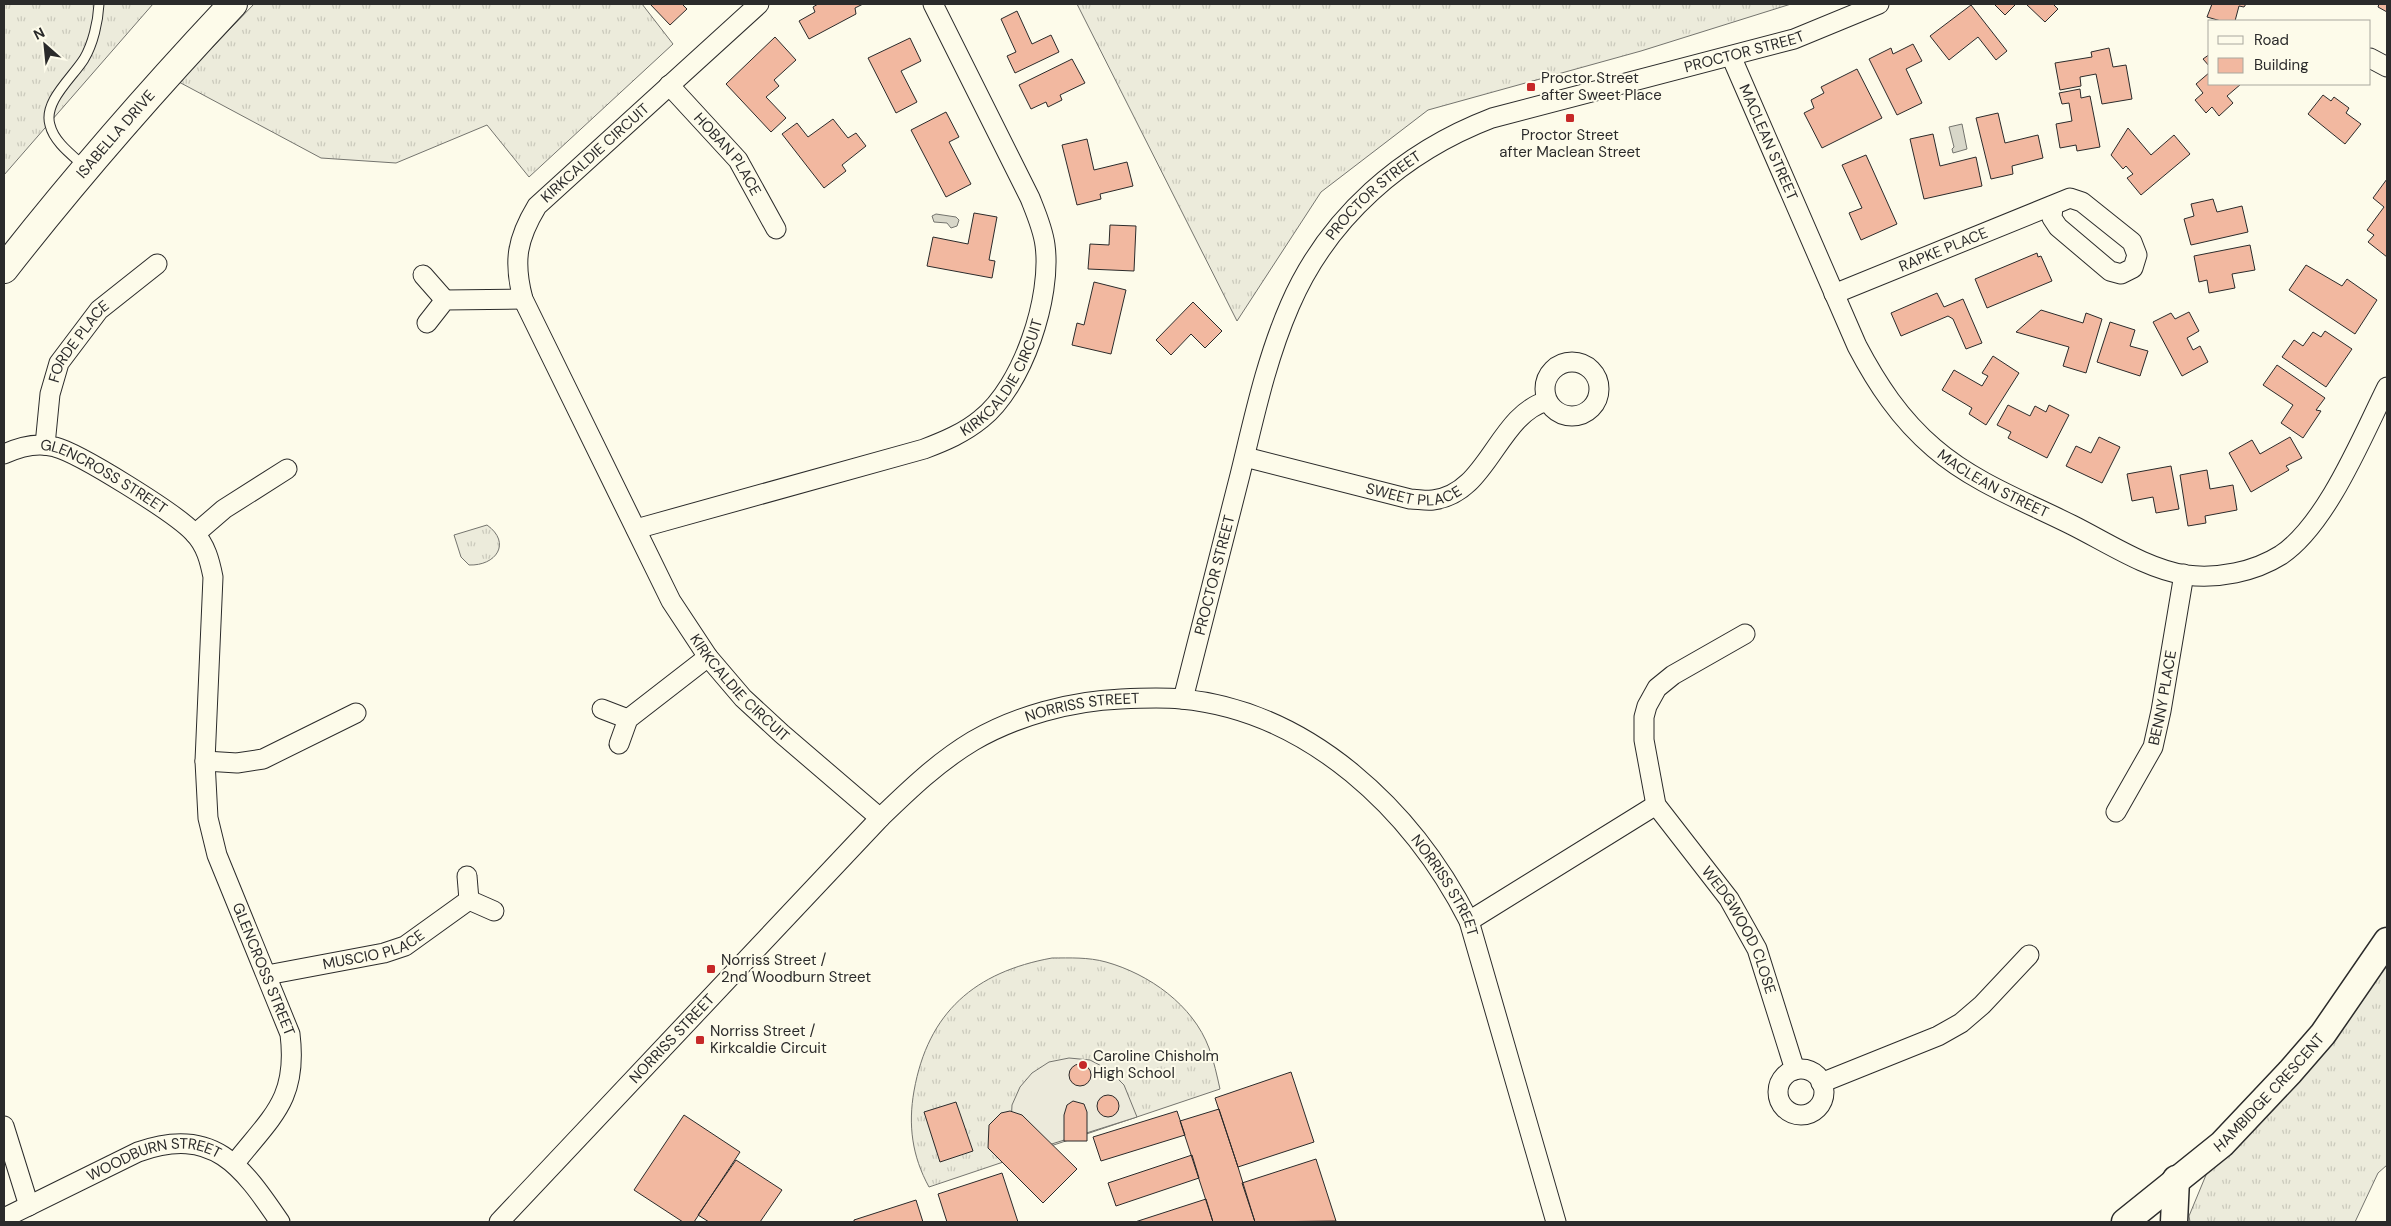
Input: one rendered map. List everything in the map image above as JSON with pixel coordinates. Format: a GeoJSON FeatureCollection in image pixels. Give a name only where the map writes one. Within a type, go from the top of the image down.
{"type":"FeatureCollection","features":[{"type":"Feature","properties":{"kind":"main road","name":"ISABELLA DRIVE"},"geometry":{"type":"LineString","coordinates":[[4,269],[86,168],[233,4]]}},
{"type":"Feature","properties":{"kind":"street","name":"KIRKCALDIE CIRCUIT"},"geometry":{"type":"LineString","coordinates":[[758,4],[537,206],[524,228],[518,255],[519,284],[523,299],[671,601],[708,657],[743,698],[880,818]]}},
{"type":"Feature","properties":{"kind":"street","name":"KIRKCALDIE CIRCUIT"},"geometry":{"type":"LineString","coordinates":[[636,528],[924,449],[955,437],[982,418],[1005,393],[1018,371],[1028,347],[1044,293],[1046,278],[1045,246],[1042,229],[1030,198],[933,4]]}},
{"type":"Feature","properties":{"kind":"street","name":"PROCTOR STREET"},"geometry":{"type":"LineString","coordinates":[[1183,699],[1268,362],[1290,305],[1303,279],[1335,231],[1373,189],[1417,154],[1466,128],[1492,118],[1794,39],[1878,4]]}},
{"type":"Feature","properties":{"kind":"street","name":"MACLEAN STREET"},"geometry":{"type":"LineString","coordinates":[[1731,56],[1857,346],[1877,384],[1903,418],[1933,448],[1993,485],[2146,562],[2184,574],[2202,576],[2236,573],[2268,562],[2308,531],[2328,502],[2387,387]]}},
{"type":"Feature","properties":{"kind":"street"},"geometry":{"type":"LineString","coordinates":[[2371,59],[2387,67]]}},
{"type":"Feature","properties":{"kind":"street","name":"HOBAN PLACE"},"geometry":{"type":"LineString","coordinates":[[669,85],[738,160],[776,229]]}},
{"type":"Feature","properties":{"kind":"street","name":"RAPKE PLACE"},"geometry":{"type":"LineString","coordinates":[[1834,294],[2040,209],[2053,206],[2061,200],[2070,198],[2082,202],[2136,247],[2138,255],[2133,268],[2121,274],[2110,271],[2058,227],[2052,218],[2053,206]]}},
{"type":"Feature","properties":{"kind":"street","name":"FORDE PLACE"},"geometry":{"type":"LineString","coordinates":[[45,445],[50,394],[59,363],[99,310],[157,264]]}},
{"type":"Feature","properties":{"kind":"street"},"geometry":{"type":"LineString","coordinates":[[423,274],[445,300]]}},
{"type":"Feature","properties":{"kind":"street"},"geometry":{"type":"LineString","coordinates":[[445,300],[523,299]]}},
{"type":"Feature","properties":{"kind":"street"},"geometry":{"type":"LineString","coordinates":[[427,323],[445,300]]}},
{"type":"Feature","properties":{"kind":"street","name":"SWEET PLACE"},"geometry":{"type":"LineString","coordinates":[[1244,457],[1410,499],[1434,500],[1455,493],[1472,478],[1522,415],[1535,405],[1547,401]]}},
{"type":"Feature","properties":{"kind":"street","name":"GLENCROSS STREET"},"geometry":{"type":"LineString","coordinates":[[4,454],[19,447],[45,445],[56,447],[79,457],[178,519],[195,534],[210,559],[214,578],[205,761],[208,818],[218,855],[290,1034],[293,1060],[290,1084],[280,1105],[235,1162]]}},
{"type":"Feature","properties":{"kind":"street"},"geometry":{"type":"LineString","coordinates":[[195,534],[224,510],[287,469]]}},
{"type":"Feature","properties":{"kind":"street","name":"BENNY PLACE"},"geometry":{"type":"LineString","coordinates":[[2116,812],[2153,747],[2161,711],[2184,574]]}},
{"type":"Feature","properties":{"kind":"street","name":"WEDGWOOD CLOSE"},"geometry":{"type":"LineString","coordinates":[[1745,634],[1673,675],[1657,688],[1644,716],[1644,740],[1656,805],[1729,899],[1750,932],[1795,1070]]}},
{"type":"Feature","properties":{"kind":"street"},"geometry":{"type":"LineString","coordinates":[[619,744],[628,719],[708,657]]}},
{"type":"Feature","properties":{"kind":"street","name":"NORRISS STREET"},"geometry":{"type":"LineString","coordinates":[[499,1222],[880,818],[930,770],[974,741],[1022,719],[1074,704],[1101,700],[1155,697],[1183,699],[1226,707],[1268,722],[1309,743],[1348,769],[1384,801],[1416,838],[1458,899],[1469,921],[1556,1222]]}},
{"type":"Feature","properties":{"kind":"street"},"geometry":{"type":"LineString","coordinates":[[602,709],[628,719]]}},
{"type":"Feature","properties":{"kind":"street"},"geometry":{"type":"LineString","coordinates":[[205,761],[237,763],[263,759],[356,713]]}},
{"type":"Feature","properties":{"kind":"street"},"geometry":{"type":"LineString","coordinates":[[1469,921],[1656,805]]}},
{"type":"Feature","properties":{"kind":"street"},"geometry":{"type":"LineString","coordinates":[[467,876],[469,900],[494,911]]}},
{"type":"Feature","properties":{"kind":"street","name":"MUSCIO PLACE"},"geometry":{"type":"LineString","coordinates":[[266,975],[384,953],[405,946],[469,900]]}},
{"type":"Feature","properties":{"kind":"street","name":"HAMBIDGE CRESCENT"},"geometry":{"type":"LineString","coordinates":[[2133,1220],[2176,1178],[2222,1144],[2296,1065],[2323,1034],[2387,941]]}},
{"type":"Feature","properties":{"kind":"street"},"geometry":{"type":"LineString","coordinates":[[1822,1083],[1938,1036],[1961,1023],[1982,1006],[2029,955]]}},
{"type":"Feature","properties":{"kind":"street"},"geometry":{"type":"LineString","coordinates":[[1795,1070],[1811,1071],[1822,1083],[1823,1093],[1817,1108],[1808,1114],[1792,1113],[1780,1102],[1778,1088],[1784,1076],[1795,1070]]}},
{"type":"Feature","properties":{"kind":"street"},"geometry":{"type":"LineString","coordinates":[[4,1126],[29,1206]]}},
{"type":"Feature","properties":{"kind":"street","name":"WOODBURN STREET"},"geometry":{"type":"LineString","coordinates":[[4,1218],[138,1152],[160,1144],[185,1143],[211,1149],[235,1162],[253,1182],[280,1222]]}},
{"type":"Feature","properties":{"kind":"street"},"geometry":{"type":"LineString","coordinates":[[2174,1222],[2176,1178]]}},
{"type":"Feature","properties":{"kind":"lane"},"geometry":{"type":"LineString","coordinates":[[86,168],[54,136],[48,113],[56,98],[85,58],[94,34],[99,4]]}},
{"type":"Feature","properties":{"kind":"green space"},"geometry":{"type":"Polygon","coordinates":[[[4,4],[153,4],[4,175],[4,4]]]}},
{"type":"Feature","properties":{"kind":"green space"},"geometry":{"type":"Polygon","coordinates":[[[254,4],[642,4],[673,44],[529,177],[487,125],[396,163],[321,158],[179,82],[254,4]]]}},
{"type":"Feature","properties":{"kind":"green space"},"geometry":{"type":"Polygon","coordinates":[[[1077,4],[1791,4],[1641,51],[1428,110],[1321,192],[1237,321],[1077,4]]]}},
{"type":"Feature","properties":{"kind":"green space"},"geometry":{"type":"Polygon","coordinates":[[[487,525],[495,532],[499,539],[498,552],[487,562],[469,565],[461,557],[454,535],[487,525]]]}},
{"type":"Feature","properties":{"kind":"green space"},"geometry":{"type":"Polygon","coordinates":[[[1052,958],[1086,959],[1106,962],[1138,974],[1168,993],[1181,1005],[1202,1032],[1211,1053],[1220,1089],[929,1187],[915,1152],[911,1116],[914,1091],[921,1063],[931,1039],[944,1018],[959,1000],[978,985],[1025,964],[1052,958]]]}},
{"type":"Feature","properties":{"kind":"green space"},"geometry":{"type":"Polygon","coordinates":[[[2387,960],[2387,1165],[2378,1173],[2355,1222],[2190,1222],[2189,1216],[2206,1175],[2268,1115],[2387,960]]]}},
{"type":"Feature","properties":{"kind":"shaded area"},"geometry":{"type":"Polygon","coordinates":[[[1962,124],[1967,149],[1953,153],[1952,149],[1954,147],[1949,127],[1962,124]]]}},
{"type":"Feature","properties":{"kind":"shaded area"},"geometry":{"type":"Polygon","coordinates":[[[936,214],[956,217],[959,220],[957,226],[951,228],[947,223],[934,222],[932,216],[936,214]]]}},
{"type":"Feature","properties":{"kind":"shaded area"},"geometry":{"type":"Polygon","coordinates":[[[1069,1058],[1090,1060],[1109,1070],[1124,1085],[1137,1117],[1020,1154],[1011,1124],[1012,1105],[1020,1087],[1032,1073],[1049,1062],[1069,1058]]]}},
{"type":"Feature","properties":{"kind":"building"},"geometry":{"type":"Polygon","coordinates":[[[650,4],[682,4],[687,9],[670,25],[650,4]]]}},
{"type":"Feature","properties":{"kind":"building"},"geometry":{"type":"Polygon","coordinates":[[[818,4],[863,4],[855,8],[856,14],[809,39],[799,21],[815,12],[813,7],[818,4]]]}},
{"type":"Feature","properties":{"kind":"building"},"geometry":{"type":"Polygon","coordinates":[[[1994,4],[2016,4],[2005,15],[1994,4]]]}},
{"type":"Feature","properties":{"kind":"building"},"geometry":{"type":"Polygon","coordinates":[[[2026,4],[2053,4],[2058,9],[2045,22],[2026,4]]]}},
{"type":"Feature","properties":{"kind":"building"},"geometry":{"type":"Polygon","coordinates":[[[2212,4],[2246,4],[2244,7],[2239,6],[2235,20],[2218,20],[2207,17],[2212,4]]]}},
{"type":"Feature","properties":{"kind":"building"},"geometry":{"type":"Polygon","coordinates":[[[2379,4],[2387,4],[2387,12],[2378,7],[2379,4]]]}},
{"type":"Feature","properties":{"kind":"building"},"geometry":{"type":"Polygon","coordinates":[[[1971,5],[2007,51],[1996,60],[1978,37],[1949,60],[1930,36],[1971,5]]]}},
{"type":"Feature","properties":{"kind":"building"},"geometry":{"type":"Polygon","coordinates":[[[1017,11],[1032,44],[1051,35],[1059,52],[1015,73],[1007,56],[1016,52],[1001,19],[1017,11]]]}},
{"type":"Feature","properties":{"kind":"building"},"geometry":{"type":"Polygon","coordinates":[[[775,37],[796,60],[774,80],[779,86],[766,97],[786,118],[771,132],[726,84],[775,37]]]}},
{"type":"Feature","properties":{"kind":"building"},"geometry":{"type":"Polygon","coordinates":[[[910,38],[921,61],[901,71],[917,102],[896,113],[868,58],[910,38]]]}},
{"type":"Feature","properties":{"kind":"building"},"geometry":{"type":"Polygon","coordinates":[[[1913,44],[1922,61],[1906,69],[1922,103],[1897,115],[1869,59],[1891,48],[1893,54],[1913,44]]]}},
{"type":"Feature","properties":{"kind":"building"},"geometry":{"type":"Polygon","coordinates":[[[2109,48],[2113,67],[2126,65],[2132,99],[2102,104],[2096,74],[2080,77],[2081,86],[2060,90],[2055,63],[2092,57],[2091,52],[2109,48]]]}},
{"type":"Feature","properties":{"kind":"building"},"geometry":{"type":"Polygon","coordinates":[[[2208,55],[2208,65],[2203,59],[2208,55]]]}},
{"type":"Feature","properties":{"kind":"building"},"geometry":{"type":"Polygon","coordinates":[[[1072,59],[1085,83],[1060,95],[1062,100],[1048,107],[1046,102],[1031,109],[1019,85],[1072,59]]]}},
{"type":"Feature","properties":{"kind":"building"},"geometry":{"type":"Polygon","coordinates":[[[1857,69],[1882,118],[1822,148],[1804,113],[1814,108],[1811,100],[1824,93],[1821,87],[1857,69]]]}},
{"type":"Feature","properties":{"kind":"building"},"geometry":{"type":"Polygon","coordinates":[[[2208,74],[2208,85],[2240,85],[2227,96],[2233,103],[2219,116],[2212,107],[2206,113],[2195,100],[2203,93],[2196,84],[2208,74]]]}},
{"type":"Feature","properties":{"kind":"building"},"geometry":{"type":"Polygon","coordinates":[[[2080,89],[2081,98],[2090,96],[2100,147],[2077,151],[2076,145],[2060,148],[2056,124],[2072,121],[2069,103],[2062,104],[2059,93],[2080,89]]]}},
{"type":"Feature","properties":{"kind":"building"},"geometry":{"type":"Polygon","coordinates":[[[2323,95],[2331,101],[2334,97],[2349,108],[2346,113],[2361,124],[2345,144],[2308,114],[2323,95]]]}},
{"type":"Feature","properties":{"kind":"building"},"geometry":{"type":"Polygon","coordinates":[[[946,112],[959,137],[949,142],[971,184],[946,197],[911,130],[946,112]]]}},
{"type":"Feature","properties":{"kind":"building"},"geometry":{"type":"Polygon","coordinates":[[[1998,113],[2005,143],[2038,135],[2043,158],[2012,166],[2013,174],[1991,179],[1976,118],[1998,113]]]}},
{"type":"Feature","properties":{"kind":"building"},"geometry":{"type":"Polygon","coordinates":[[[833,119],[848,138],[856,133],[866,146],[842,165],[846,171],[824,188],[782,134],[797,123],[808,137],[833,119]]]}},
{"type":"Feature","properties":{"kind":"building"},"geometry":{"type":"Polygon","coordinates":[[[2128,128],[2151,155],[2174,135],[2190,154],[2141,195],[2127,178],[2133,174],[2126,166],[2123,169],[2111,155],[2128,128]]]}},
{"type":"Feature","properties":{"kind":"building"},"geometry":{"type":"Polygon","coordinates":[[[1933,134],[1940,166],[1976,157],[1982,186],[1924,199],[1910,139],[1933,134]]]}},
{"type":"Feature","properties":{"kind":"building"},"geometry":{"type":"Polygon","coordinates":[[[1087,139],[1094,170],[1127,162],[1133,186],[1100,194],[1101,199],[1077,205],[1062,145],[1087,139]]]}},
{"type":"Feature","properties":{"kind":"building"},"geometry":{"type":"Polygon","coordinates":[[[1866,155],[1897,224],[1861,240],[1849,213],[1862,208],[1842,165],[1866,155]]]}},
{"type":"Feature","properties":{"kind":"building"},"geometry":{"type":"Polygon","coordinates":[[[2387,179],[2387,257],[2368,242],[2374,235],[2367,230],[2384,207],[2373,198],[2387,179]]]}},
{"type":"Feature","properties":{"kind":"building"},"geometry":{"type":"Polygon","coordinates":[[[2213,199],[2217,212],[2242,206],[2248,232],[2191,245],[2184,219],[2194,216],[2191,204],[2213,199]]]}},
{"type":"Feature","properties":{"kind":"building"},"geometry":{"type":"Polygon","coordinates":[[[974,213],[997,217],[989,260],[995,261],[992,278],[927,266],[933,237],[968,244],[974,213]]]}},
{"type":"Feature","properties":{"kind":"building"},"geometry":{"type":"Polygon","coordinates":[[[1110,225],[1136,226],[1134,271],[1088,269],[1090,244],[1109,245],[1110,225]]]}},
{"type":"Feature","properties":{"kind":"building"},"geometry":{"type":"Polygon","coordinates":[[[2250,245],[2255,270],[2232,274],[2235,288],[2209,293],[2207,280],[2199,282],[2194,256],[2250,245]]]}},
{"type":"Feature","properties":{"kind":"building"},"geometry":{"type":"Polygon","coordinates":[[[2037,253],[2038,257],[2041,256],[2052,281],[1987,308],[1975,279],[2037,253]]]}},
{"type":"Feature","properties":{"kind":"building"},"geometry":{"type":"Polygon","coordinates":[[[2306,265],[2342,286],[2347,279],[2377,300],[2355,334],[2289,290],[2306,265]]]}},
{"type":"Feature","properties":{"kind":"building"},"geometry":{"type":"Polygon","coordinates":[[[1094,282],[1126,290],[1111,354],[1072,345],[1077,323],[1084,325],[1094,282]]]}},
{"type":"Feature","properties":{"kind":"building"},"geometry":{"type":"Polygon","coordinates":[[[1937,293],[1944,307],[1963,299],[1982,343],[1966,349],[1953,319],[1948,316],[1901,336],[1891,313],[1937,293]]]}},
{"type":"Feature","properties":{"kind":"building"},"geometry":{"type":"Polygon","coordinates":[[[1193,302],[1222,331],[1205,348],[1191,334],[1171,355],[1156,340],[1193,302]]]}},
{"type":"Feature","properties":{"kind":"building"},"geometry":{"type":"Polygon","coordinates":[[[2041,310],[2083,323],[2086,313],[2102,319],[2086,373],[2063,366],[2069,347],[2016,332],[2041,310]]]}},
{"type":"Feature","properties":{"kind":"building"},"geometry":{"type":"Polygon","coordinates":[[[2189,312],[2199,331],[2187,338],[2193,350],[2200,346],[2208,362],[2182,376],[2153,322],[2171,313],[2175,319],[2189,312]]]}},
{"type":"Feature","properties":{"kind":"building"},"geometry":{"type":"Polygon","coordinates":[[[2110,322],[2135,330],[2130,346],[2148,351],[2140,376],[2097,362],[2110,322]]]}},
{"type":"Feature","properties":{"kind":"building"},"geometry":{"type":"Polygon","coordinates":[[[2325,331],[2352,349],[2326,387],[2282,357],[2294,340],[2303,346],[2313,332],[2321,337],[2325,331]]]}},
{"type":"Feature","properties":{"kind":"building"},"geometry":{"type":"Polygon","coordinates":[[[1993,356],[2019,373],[1986,425],[1969,414],[1972,408],[1942,390],[1954,370],[1982,386],[1988,376],[1982,373],[1993,356]]]}},
{"type":"Feature","properties":{"kind":"building"},"geometry":{"type":"Polygon","coordinates":[[[2277,365],[2325,398],[2316,410],[2321,411],[2303,438],[2281,423],[2293,405],[2263,385],[2277,365]]]}},
{"type":"Feature","properties":{"kind":"building"},"geometry":{"type":"Polygon","coordinates":[[[2008,405],[2030,416],[2035,406],[2046,412],[2049,405],[2069,415],[2047,458],[2008,438],[2011,432],[1997,425],[2008,405]]]}},
{"type":"Feature","properties":{"kind":"building"},"geometry":{"type":"Polygon","coordinates":[[[2099,437],[2120,447],[2102,483],[2066,466],[2076,446],[2091,453],[2099,437]]]}},
{"type":"Feature","properties":{"kind":"building"},"geometry":{"type":"Polygon","coordinates":[[[2290,437],[2302,458],[2286,466],[2289,470],[2251,492],[2229,453],[2252,440],[2260,454],[2290,437]]]}},
{"type":"Feature","properties":{"kind":"building"},"geometry":{"type":"Polygon","coordinates":[[[2171,466],[2179,509],[2156,513],[2153,497],[2132,501],[2127,474],[2171,466]]]}},
{"type":"Feature","properties":{"kind":"building"},"geometry":{"type":"Polygon","coordinates":[[[2207,470],[2210,489],[2233,485],[2237,510],[2205,516],[2206,523],[2188,526],[2180,475],[2207,470]]]}},
{"type":"Feature","properties":{"kind":"building"},"geometry":{"type":"Polygon","coordinates":[[[1080,1064],[1088,1067],[1091,1075],[1088,1083],[1080,1086],[1072,1083],[1069,1075],[1072,1067],[1080,1064]]]}},
{"type":"Feature","properties":{"kind":"building"},"geometry":{"type":"Polygon","coordinates":[[[1291,1072],[1314,1142],[1238,1167],[1215,1098],[1291,1072]]]}},
{"type":"Feature","properties":{"kind":"building"},"geometry":{"type":"Polygon","coordinates":[[[1104,1095],[1112,1095],[1119,1102],[1119,1110],[1112,1117],[1104,1117],[1097,1110],[1097,1102],[1104,1095]]]}},
{"type":"Feature","properties":{"kind":"building"},"geometry":{"type":"Polygon","coordinates":[[[1073,1101],[1084,1104],[1087,1112],[1087,1141],[1064,1141],[1064,1115],[1067,1105],[1073,1101]]]}},
{"type":"Feature","properties":{"kind":"building"},"geometry":{"type":"Polygon","coordinates":[[[956,1102],[973,1151],[940,1162],[924,1112],[956,1102]]]}},
{"type":"Feature","properties":{"kind":"building"},"geometry":{"type":"Polygon","coordinates":[[[1219,1109],[1255,1222],[1213,1222],[1180,1121],[1219,1109]]]}},
{"type":"Feature","properties":{"kind":"building"},"geometry":{"type":"Polygon","coordinates":[[[1010,1111],[1022,1115],[1077,1169],[1043,1203],[988,1148],[989,1125],[1001,1113],[1010,1111]]]}},
{"type":"Feature","properties":{"kind":"building"},"geometry":{"type":"Polygon","coordinates":[[[1177,1111],[1185,1135],[1101,1161],[1093,1137],[1177,1111]]]}},
{"type":"Feature","properties":{"kind":"building"},"geometry":{"type":"Polygon","coordinates":[[[684,1115],[740,1152],[694,1222],[683,1222],[634,1190],[684,1115]]]}},
{"type":"Feature","properties":{"kind":"building"},"geometry":{"type":"Polygon","coordinates":[[[1192,1155],[1199,1178],[1116,1206],[1108,1183],[1192,1155]]]}},
{"type":"Feature","properties":{"kind":"building"},"geometry":{"type":"Polygon","coordinates":[[[1316,1159],[1336,1221],[1255,1222],[1242,1183],[1316,1159]]]}},
{"type":"Feature","properties":{"kind":"building"},"geometry":{"type":"Polygon","coordinates":[[[736,1160],[782,1190],[760,1222],[709,1222],[698,1215],[736,1160]]]}},
{"type":"Feature","properties":{"kind":"building"},"geometry":{"type":"Polygon","coordinates":[[[1002,1173],[1018,1222],[947,1222],[938,1194],[1002,1173]]]}},
{"type":"Feature","properties":{"kind":"building"},"geometry":{"type":"Polygon","coordinates":[[[1206,1199],[1213,1222],[1135,1222],[1206,1199]]]}},
{"type":"Feature","properties":{"kind":"building"},"geometry":{"type":"Polygon","coordinates":[[[916,1200],[923,1222],[854,1222],[854,1220],[916,1200]]]}},
{"type":"Feature","properties":{"kind":"place","name":"Proctor Street after Sweet Place"},"geometry":{"type":"Point","coordinates":[1531,87]}},
{"type":"Feature","properties":{"kind":"place","name":"Proctor Street after Maclean Street"},"geometry":{"type":"Point","coordinates":[1570,118]}},
{"type":"Feature","properties":{"kind":"place","name":"Norriss Street / 2nd Woodburn Street"},"geometry":{"type":"Point","coordinates":[711,969]}},
{"type":"Feature","properties":{"kind":"place","name":"Norriss Street / Kirkcaldie Circuit"},"geometry":{"type":"Point","coordinates":[700,1040]}},
{"type":"Feature","properties":{"kind":"place","name":"Caroline Chisholm High School"},"geometry":{"type":"Point","coordinates":[1083,1065]}}]}
